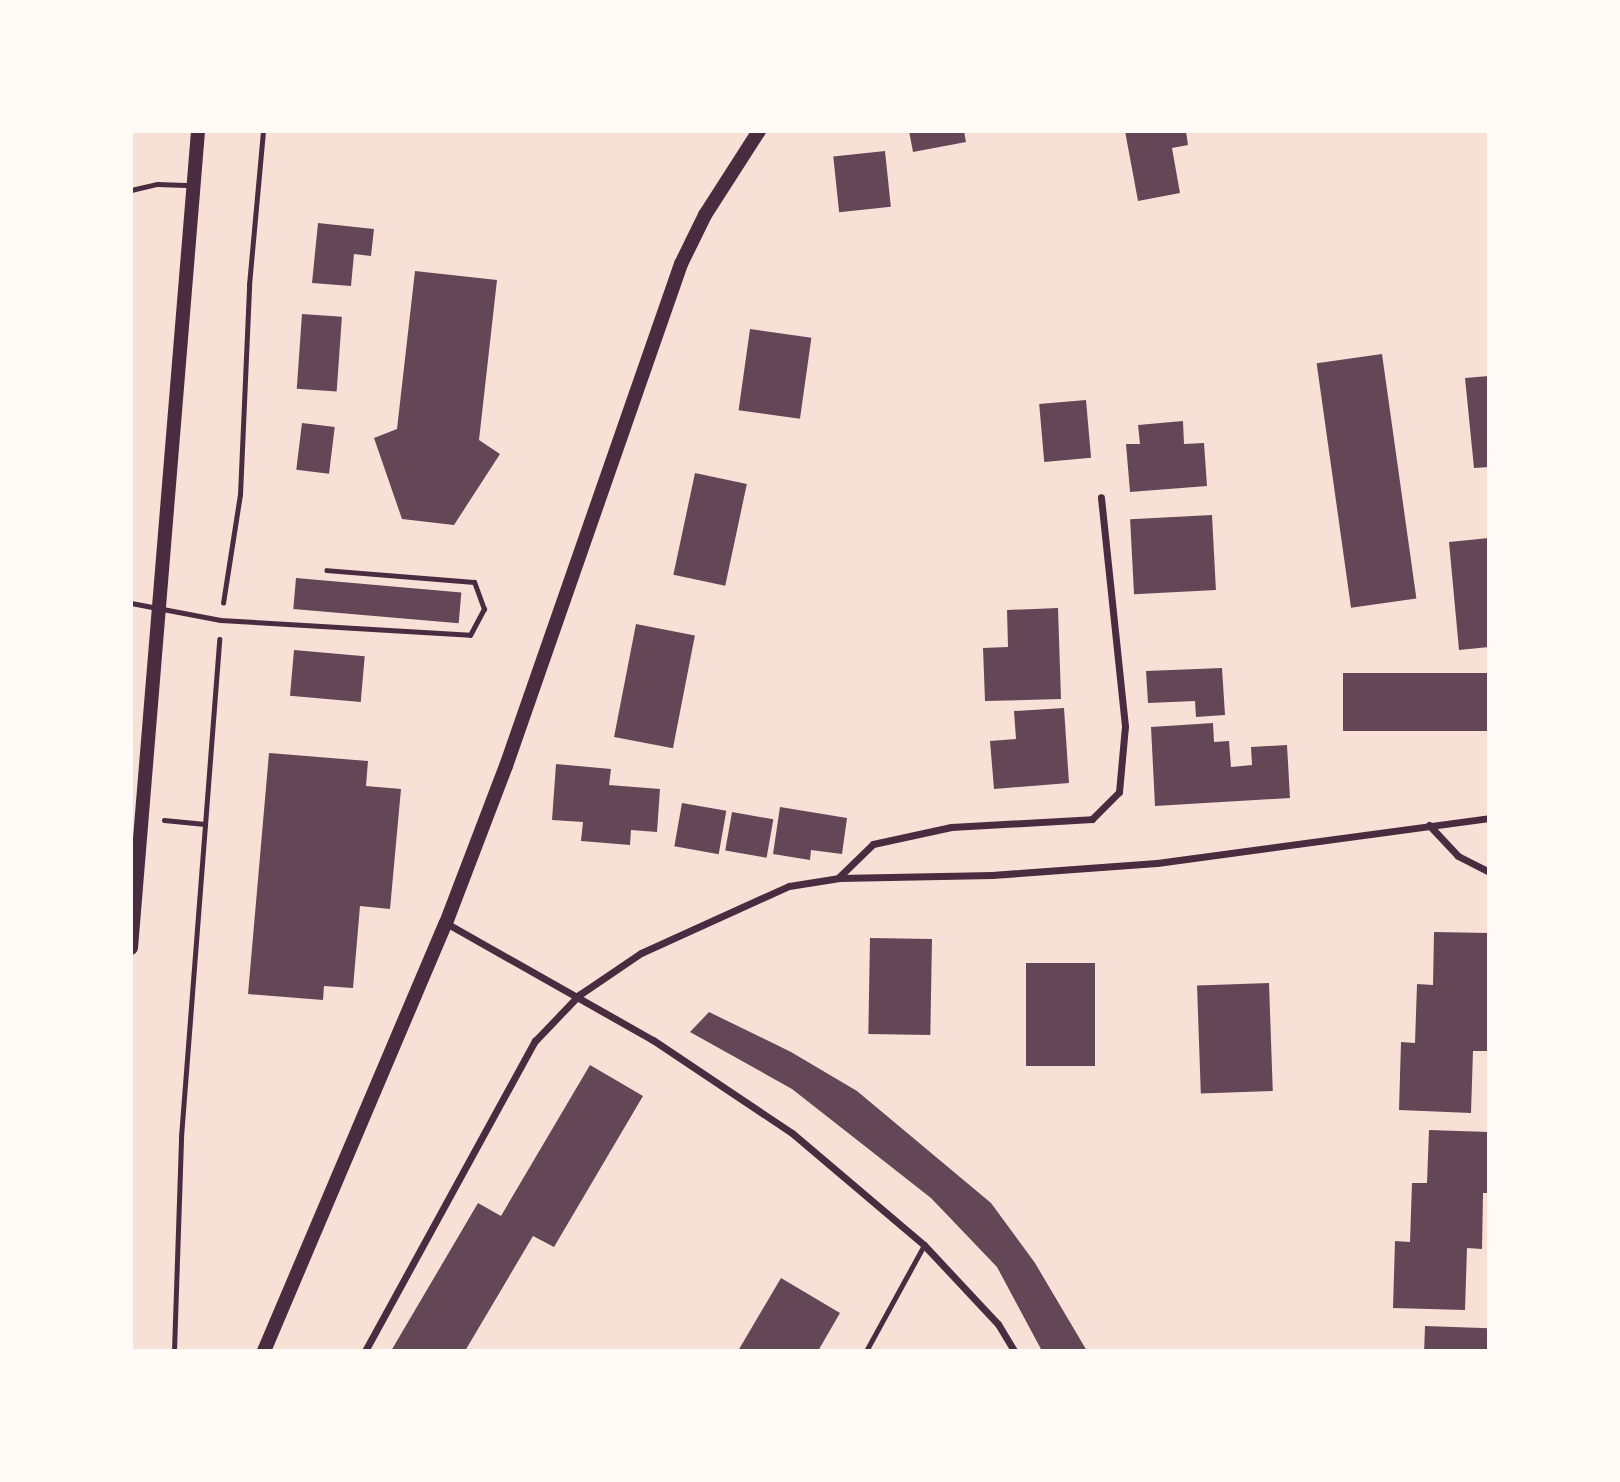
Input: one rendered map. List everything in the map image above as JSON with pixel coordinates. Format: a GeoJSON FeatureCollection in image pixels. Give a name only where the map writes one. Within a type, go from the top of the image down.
{"type":"FeatureCollection","features":[{"type":"Feature","properties":{"kind":"main road"},"geometry":{"type":"LineString","coordinates":[[131,947],[198,131]]}},
{"type":"Feature","properties":{"kind":"main road"},"geometry":{"type":"LineString","coordinates":[[264,1351],[446,923],[506,766],[681,264],[705,215],[759,131]]}},
{"type":"Feature","properties":{"kind":"street"},"geometry":{"type":"LineString","coordinates":[[839,878],[873,844],[951,827],[1092,819],[1119,792],[1125,726],[1101,497]]}},
{"type":"Feature","properties":{"kind":"street"},"geometry":{"type":"LineString","coordinates":[[365,1351],[535,1041],[579,995],[641,953],[789,886],[839,878],[992,875],[1157,863],[1489,818]]}},
{"type":"Feature","properties":{"kind":"street"},"geometry":{"type":"LineString","coordinates":[[1429,825],[1458,856],[1489,872]]}},
{"type":"Feature","properties":{"kind":"street"},"geometry":{"type":"LineString","coordinates":[[446,923],[579,995],[732,1090],[792,1133],[924,1245],[973,1295],[1014,1351]]}},
{"type":"Feature","properties":{"kind":"lane"},"geometry":{"type":"LineString","coordinates":[[131,190],[158,184],[193,185]]}},
{"type":"Feature","properties":{"kind":"lane"},"geometry":{"type":"LineString","coordinates":[[131,603],[159,612],[220,620],[470,635],[484,610],[474,582],[326,570]]}},
{"type":"Feature","properties":{"kind":"lane"},"geometry":{"type":"LineString","coordinates":[[866,1351],[924,1245]]}},
{"type":"Feature","properties":{"kind":"path"},"geometry":{"type":"LineString","coordinates":[[174,1351],[181,1137],[220,620],[240,495],[249,285],[263,131]]}},
{"type":"Feature","properties":{"kind":"building"},"geometry":{"type":"Polygon","coordinates":[[[909,131],[964,131],[966,142],[913,152],[909,131]]]}},
{"type":"Feature","properties":{"kind":"building"},"geometry":{"type":"Polygon","coordinates":[[[1125,131],[1186,131],[1188,145],[1172,148],[1180,193],[1138,201],[1125,131]]]}},
{"type":"Feature","properties":{"kind":"building"},"geometry":{"type":"Polygon","coordinates":[[[885,151],[891,207],[839,212],[833,156],[885,151]]]}},
{"type":"Feature","properties":{"kind":"building"},"geometry":{"type":"Polygon","coordinates":[[[318,223],[374,229],[371,256],[354,254],[351,286],[312,283],[318,223]]]}},
{"type":"Feature","properties":{"kind":"building"},"geometry":{"type":"Polygon","coordinates":[[[415,271],[497,280],[479,440],[500,454],[454,525],[402,519],[374,438],[397,429],[415,271]]]}},
{"type":"Feature","properties":{"kind":"building"},"geometry":{"type":"Polygon","coordinates":[[[302,314],[342,317],[337,392],[297,389],[302,314]]]}},
{"type":"Feature","properties":{"kind":"building"},"geometry":{"type":"Polygon","coordinates":[[[750,329],[811,338],[800,419],[739,410],[750,329]]]}},
{"type":"Feature","properties":{"kind":"building"},"geometry":{"type":"Polygon","coordinates":[[[1382,354],[1416,599],[1351,608],[1317,363],[1382,354]]]}},
{"type":"Feature","properties":{"kind":"building"},"geometry":{"type":"Polygon","coordinates":[[[1489,376],[1489,467],[1474,468],[1465,378],[1489,376]]]}},
{"type":"Feature","properties":{"kind":"building"},"geometry":{"type":"Polygon","coordinates":[[[1086,400],[1091,458],[1044,462],[1039,404],[1086,400]]]}},
{"type":"Feature","properties":{"kind":"building"},"geometry":{"type":"Polygon","coordinates":[[[1183,421],[1184,444],[1204,443],[1207,486],[1130,492],[1126,444],[1140,444],[1138,425],[1183,421]]]}},
{"type":"Feature","properties":{"kind":"building"},"geometry":{"type":"Polygon","coordinates":[[[302,423],[335,427],[329,474],[296,470],[302,423]]]}},
{"type":"Feature","properties":{"kind":"building"},"geometry":{"type":"Polygon","coordinates":[[[695,473],[747,484],[725,586],[673,575],[695,473]]]}},
{"type":"Feature","properties":{"kind":"building"},"geometry":{"type":"Polygon","coordinates":[[[1212,515],[1216,590],[1134,594],[1130,519],[1212,515]]]}},
{"type":"Feature","properties":{"kind":"building"},"geometry":{"type":"Polygon","coordinates":[[[1489,538],[1489,647],[1459,650],[1449,542],[1489,538]]]}},
{"type":"Feature","properties":{"kind":"building"},"geometry":{"type":"Polygon","coordinates":[[[296,578],[461,592],[459,623],[293,609],[296,578]]]}},
{"type":"Feature","properties":{"kind":"building"},"geometry":{"type":"Polygon","coordinates":[[[1058,608],[1061,699],[985,701],[983,648],[1008,647],[1007,610],[1058,608]]]}},
{"type":"Feature","properties":{"kind":"building"},"geometry":{"type":"Polygon","coordinates":[[[636,624],[695,635],[673,748],[614,737],[636,624]]]}},
{"type":"Feature","properties":{"kind":"building"},"geometry":{"type":"Polygon","coordinates":[[[294,650],[365,656],[361,702],[290,696],[294,650]]]}},
{"type":"Feature","properties":{"kind":"building"},"geometry":{"type":"Polygon","coordinates":[[[1222,668],[1225,715],[1196,717],[1195,701],[1148,703],[1146,671],[1222,668]]]}},
{"type":"Feature","properties":{"kind":"building"},"geometry":{"type":"Polygon","coordinates":[[[1343,673],[1489,673],[1489,731],[1343,731],[1343,673]]]}},
{"type":"Feature","properties":{"kind":"building"},"geometry":{"type":"Polygon","coordinates":[[[1064,708],[1069,783],[994,789],[990,741],[1016,739],[1014,711],[1064,708]]]}},
{"type":"Feature","properties":{"kind":"building"},"geometry":{"type":"Polygon","coordinates":[[[1213,723],[1214,742],[1229,741],[1231,767],[1252,765],[1251,747],[1287,745],[1290,798],[1155,806],[1151,727],[1213,723]]]}},
{"type":"Feature","properties":{"kind":"building"},"geometry":{"type":"Polygon","coordinates":[[[269,753],[368,761],[366,786],[401,789],[390,909],[360,906],[353,988],[324,986],[323,1000],[248,994],[269,753]]]}},
{"type":"Feature","properties":{"kind":"building"},"geometry":{"type":"Polygon","coordinates":[[[556,764],[611,769],[609,785],[660,789],[657,832],[631,830],[630,845],[581,841],[583,822],[552,820],[556,764]]]}},
{"type":"Feature","properties":{"kind":"building"},"geometry":{"type":"Polygon","coordinates":[[[682,803],[726,811],[719,854],[674,846],[682,803]]]}},
{"type":"Feature","properties":{"kind":"building"},"geometry":{"type":"Polygon","coordinates":[[[780,807],[847,818],[842,854],[811,850],[810,860],[773,854],[780,807]]]}},
{"type":"Feature","properties":{"kind":"building"},"geometry":{"type":"Polygon","coordinates":[[[732,812],[773,819],[767,858],[725,850],[732,812]]]}},
{"type":"Feature","properties":{"kind":"building"},"geometry":{"type":"Polygon","coordinates":[[[1434,932],[1489,933],[1488,1051],[1473,1051],[1471,1113],[1399,1110],[1401,1042],[1415,1043],[1417,984],[1433,985],[1434,932]]]}},
{"type":"Feature","properties":{"kind":"building"},"geometry":{"type":"Polygon","coordinates":[[[870,938],[932,939],[930,1035],[868,1034],[870,938]]]}},
{"type":"Feature","properties":{"kind":"building"},"geometry":{"type":"Polygon","coordinates":[[[1026,963],[1095,963],[1095,1066],[1026,1066],[1026,963]]]}},
{"type":"Feature","properties":{"kind":"building"},"geometry":{"type":"Polygon","coordinates":[[[1269,983],[1273,1091],[1201,1093],[1197,986],[1269,983]]]}},
{"type":"Feature","properties":{"kind":"building"},"geometry":{"type":"Polygon","coordinates":[[[709,1012],[791,1052],[857,1091],[991,1203],[1035,1263],[1087,1351],[1042,1351],[997,1267],[931,1198],[792,1089],[690,1032],[709,1012]]]}},
{"type":"Feature","properties":{"kind":"building"},"geometry":{"type":"Polygon","coordinates":[[[590,1065],[643,1096],[554,1247],[533,1236],[465,1351],[391,1351],[478,1203],[501,1216],[590,1065]]]}},
{"type":"Feature","properties":{"kind":"building"},"geometry":{"type":"Polygon","coordinates":[[[1429,1130],[1489,1132],[1489,1193],[1483,1193],[1482,1249],[1467,1248],[1465,1310],[1393,1308],[1395,1241],[1410,1242],[1412,1183],[1427,1183],[1429,1130]]]}},
{"type":"Feature","properties":{"kind":"building"},"geometry":{"type":"Polygon","coordinates":[[[781,1278],[840,1313],[818,1351],[738,1351],[781,1278]]]}},
{"type":"Feature","properties":{"kind":"building"},"geometry":{"type":"Polygon","coordinates":[[[1425,1326],[1489,1328],[1488,1351],[1424,1351],[1425,1326]]]}}]}
